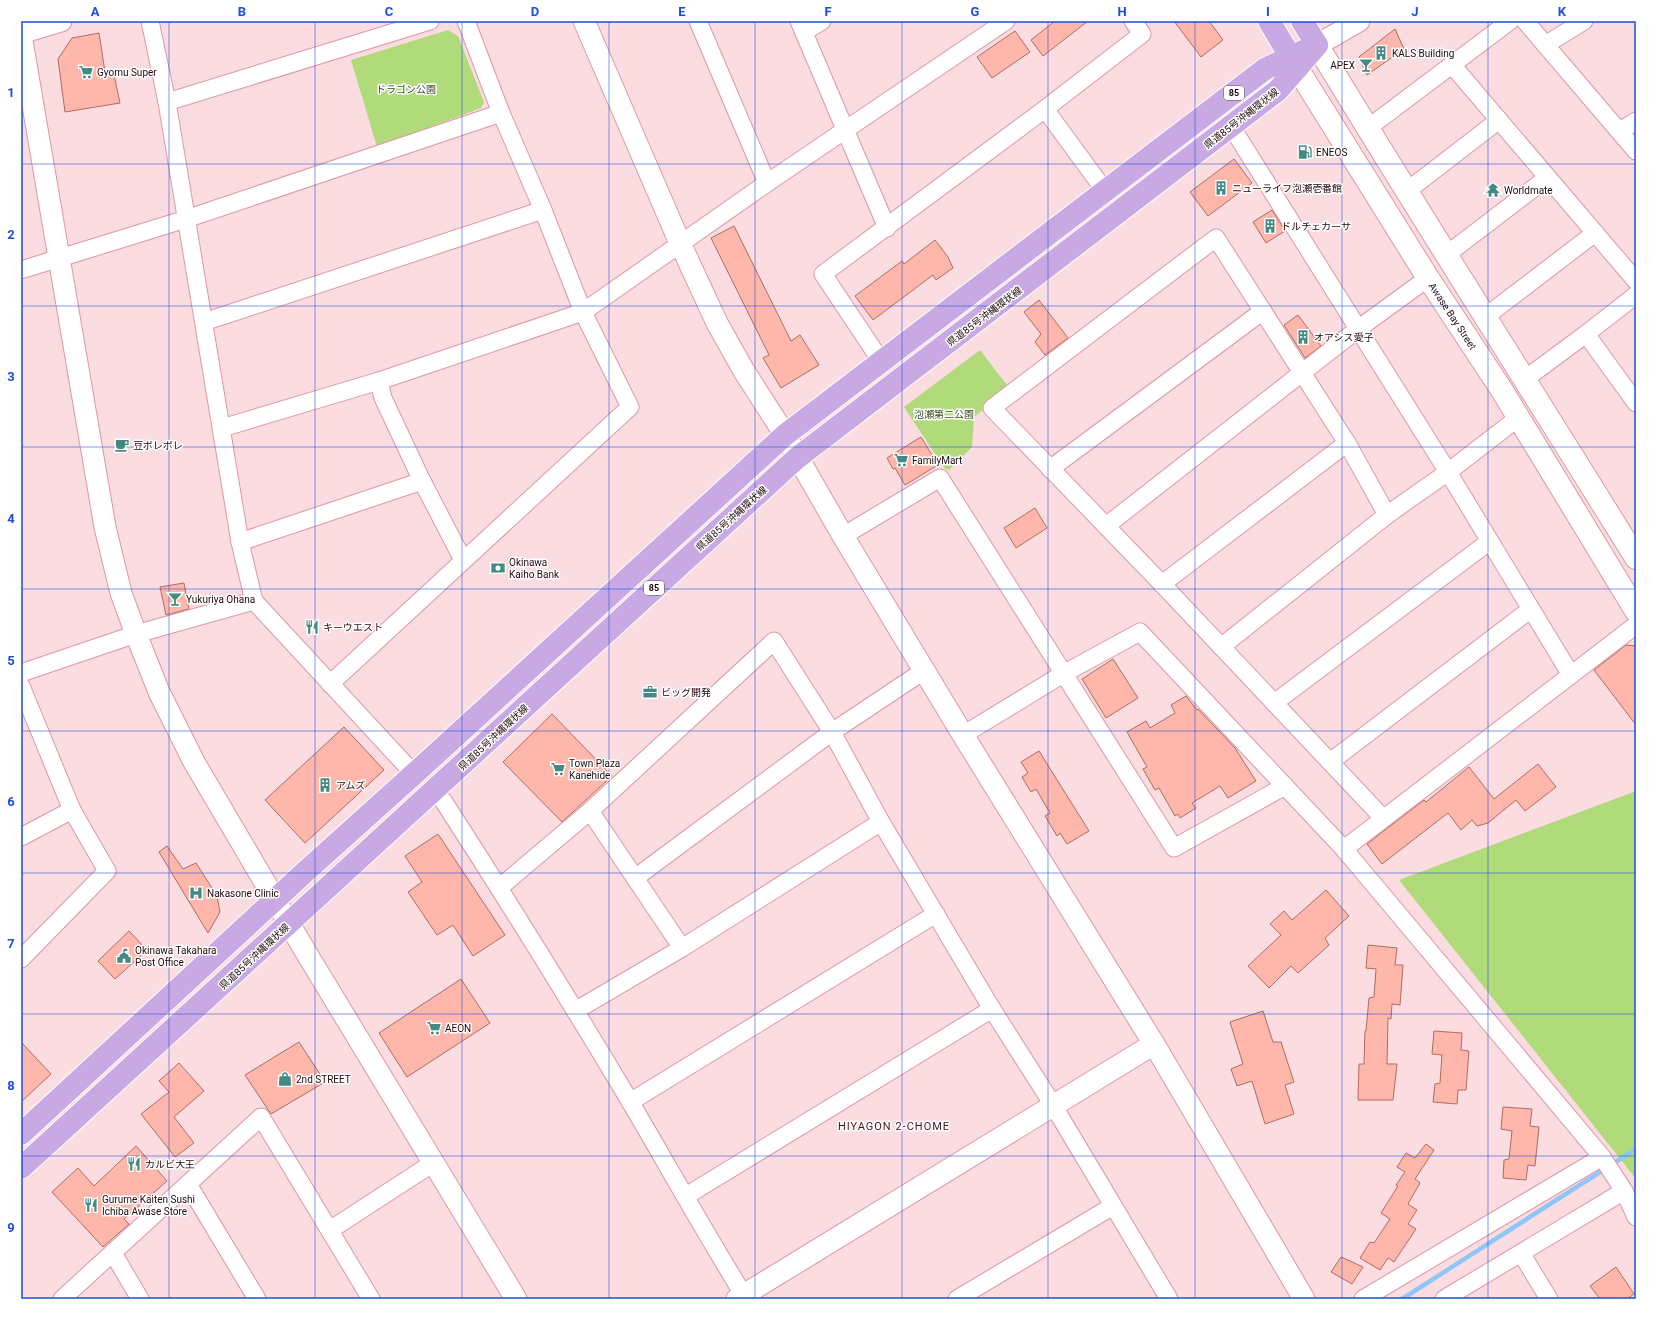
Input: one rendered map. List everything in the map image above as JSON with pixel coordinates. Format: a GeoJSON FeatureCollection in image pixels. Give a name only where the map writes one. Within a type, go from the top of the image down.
{"type":"FeatureCollection","features":[{"type":"Feature","properties":{"kind":"main road","name":"Awase Bay Street"},"geometry":{"type":"LineString","coordinates":[[1269,21],[1428,278],[1503,392],[1636,611]]}},
{"type":"Feature","properties":{"kind":"main road"},"geometry":{"type":"LineString","coordinates":[[1302,21],[1446,255],[1636,558]]}},
{"type":"Feature","properties":{"kind":"main road","name":"県道85号沖縄環状線"},"geometry":{"type":"LineString","coordinates":[[21,1134],[785,435],[1265,69],[1294,62],[1317,45]]}},
{"type":"Feature","properties":{"kind":"main road","name":"県道85号沖縄環状線"},"geometry":{"type":"LineString","coordinates":[[21,1168],[434,791],[710,536],[798,458],[1278,90],[1294,62]]}},
{"type":"Feature","properties":{"kind":"street"},"geometry":{"type":"LineString","coordinates":[[61,21],[21,34],[105,527],[121,593],[159,692],[194,762],[289,924],[516,1299]]}},
{"type":"Feature","properties":{"kind":"street"},"geometry":{"type":"LineString","coordinates":[[150,21],[167,102],[240,542],[254,601],[414,774]]}},
{"type":"Feature","properties":{"kind":"street"},"geometry":{"type":"LineString","coordinates":[[167,102],[430,21]]}},
{"type":"Feature","properties":{"kind":"street"},"geometry":{"type":"LineString","coordinates":[[330,684],[630,407],[583,312],[543,210],[500,113],[466,21]]}},
{"type":"Feature","properties":{"kind":"street"},"geometry":{"type":"LineString","coordinates":[[584,21],[680,243],[717,323],[744,371],[785,435],[843,536],[963,735],[1154,1044],[1304,1299]]}},
{"type":"Feature","properties":{"kind":"street"},"geometry":{"type":"LineString","coordinates":[[698,21],[767,183]]}},
{"type":"Feature","properties":{"kind":"street"},"geometry":{"type":"LineString","coordinates":[[822,21],[801,27],[887,228]]}},
{"type":"Feature","properties":{"kind":"street"},"geometry":{"type":"LineString","coordinates":[[222,428],[379,381],[583,312],[767,183],[1006,21]]}},
{"type":"Feature","properties":{"kind":"street"},"geometry":{"type":"LineString","coordinates":[[881,361],[823,274],[887,228],[1142,34],[1133,21]]}},
{"type":"Feature","properties":{"kind":"street"},"geometry":{"type":"LineString","coordinates":[[1317,45],[1359,21]]}},
{"type":"Feature","properties":{"kind":"street"},"geometry":{"type":"LineString","coordinates":[[1368,128],[1510,21]]}},
{"type":"Feature","properties":{"kind":"street"},"geometry":{"type":"LineString","coordinates":[[1525,21],[1636,151]]}},
{"type":"Feature","properties":{"kind":"street"},"geometry":{"type":"LineString","coordinates":[[1545,46],[1584,21]]}},
{"type":"Feature","properties":{"kind":"street"},"geometry":{"type":"LineString","coordinates":[[1452,65],[1636,281]]}},
{"type":"Feature","properties":{"kind":"street"},"geometry":{"type":"LineString","coordinates":[[1045,109],[1105,191]]}},
{"type":"Feature","properties":{"kind":"street"},"geometry":{"type":"LineString","coordinates":[[21,270],[186,219],[500,113]]}},
{"type":"Feature","properties":{"kind":"street"},"geometry":{"type":"LineString","coordinates":[[1407,191],[1499,120]]}},
{"type":"Feature","properties":{"kind":"street"},"geometry":{"type":"LineString","coordinates":[[1620,131],[1636,121]]}},
{"type":"Feature","properties":{"kind":"street"},"geometry":{"type":"LineString","coordinates":[[1231,126],[1448,472],[1571,675]]}},
{"type":"Feature","properties":{"kind":"street"},"geometry":{"type":"LineString","coordinates":[[1446,255],[1547,178]]}},
{"type":"Feature","properties":{"kind":"street"},"geometry":{"type":"LineString","coordinates":[[204,322],[543,210]]}},
{"type":"Feature","properties":{"kind":"street"},"geometry":{"type":"LineString","coordinates":[[1485,317],[1595,233]]}},
{"type":"Feature","properties":{"kind":"street"},"geometry":{"type":"LineString","coordinates":[[1383,818],[1162,584],[992,408],[1216,238],[1347,443],[1387,515]]}},
{"type":"Feature","properties":{"kind":"street"},"geometry":{"type":"LineString","coordinates":[[1106,526],[1302,372],[1428,278]]}},
{"type":"Feature","properties":{"kind":"street"},"geometry":{"type":"LineString","coordinates":[[1525,379],[1586,334],[1636,294]]}},
{"type":"Feature","properties":{"kind":"street"},"geometry":{"type":"LineString","coordinates":[[1050,469],[1263,310]]}},
{"type":"Feature","properties":{"kind":"street"},"geometry":{"type":"LineString","coordinates":[[1586,334],[1636,403]]}},
{"type":"Feature","properties":{"kind":"street"},"geometry":{"type":"LineString","coordinates":[[379,381],[383,398],[422,481],[463,560]]}},
{"type":"Feature","properties":{"kind":"street"},"geometry":{"type":"LineString","coordinates":[[1221,647],[1387,515],[1448,472],[1518,418]]}},
{"type":"Feature","properties":{"kind":"street"},"geometry":{"type":"LineString","coordinates":[[1162,584],[1347,443]]}},
{"type":"Feature","properties":{"kind":"street"},"geometry":{"type":"LineString","coordinates":[[843,536],[940,478],[1174,848],[1285,786]]}},
{"type":"Feature","properties":{"kind":"street"},"geometry":{"type":"LineString","coordinates":[[240,542],[422,481]]}},
{"type":"Feature","properties":{"kind":"street"},"geometry":{"type":"LineString","coordinates":[[1274,703],[1490,541]]}},
{"type":"Feature","properties":{"kind":"street"},"geometry":{"type":"LineString","coordinates":[[21,673],[136,634],[254,601]]}},
{"type":"Feature","properties":{"kind":"street"},"geometry":{"type":"LineString","coordinates":[[1330,762],[1531,609]]}},
{"type":"Feature","properties":{"kind":"street"},"geometry":{"type":"LineString","coordinates":[[1344,849],[1636,625]]}},
{"type":"Feature","properties":{"kind":"street"},"geometry":{"type":"LineString","coordinates":[[963,735],[1063,674],[1140,632],[1344,849],[1602,1157],[1624,1191],[1636,1217]]}},
{"type":"Feature","properties":{"kind":"street"},"geometry":{"type":"LineString","coordinates":[[499,888],[590,811],[774,641],[832,732],[881,822],[992,1009],[1053,1105],[1169,1299]]}},
{"type":"Feature","properties":{"kind":"street"},"geometry":{"type":"LineString","coordinates":[[635,878],[832,732],[925,670]]}},
{"type":"Feature","properties":{"kind":"street"},"geometry":{"type":"LineString","coordinates":[[21,686],[72,810],[107,871],[21,959]]}},
{"type":"Feature","properties":{"kind":"street"},"geometry":{"type":"LineString","coordinates":[[434,791],[444,802],[575,1011],[686,1196],[742,1298],[1154,1044]]}},
{"type":"Feature","properties":{"kind":"street"},"geometry":{"type":"LineString","coordinates":[[21,838],[72,810]]}},
{"type":"Feature","properties":{"kind":"street"},"geometry":{"type":"LineString","coordinates":[[590,811],[682,948]]}},
{"type":"Feature","properties":{"kind":"street"},"geometry":{"type":"LineString","coordinates":[[575,1011],[682,948],[881,822]]}},
{"type":"Feature","properties":{"kind":"street"},"geometry":{"type":"LineString","coordinates":[[630,1102],[936,914]]}},
{"type":"Feature","properties":{"kind":"street"},"geometry":{"type":"LineString","coordinates":[[686,1196],[992,1009]]}},
{"type":"Feature","properties":{"kind":"street"},"geometry":{"type":"LineString","coordinates":[[62,1299],[261,1117],[371,1299]]}},
{"type":"Feature","properties":{"kind":"street"},"geometry":{"type":"LineString","coordinates":[[1363,1299],[1602,1157]]}},
{"type":"Feature","properties":{"kind":"street"},"geometry":{"type":"LineString","coordinates":[[330,1230],[434,1163]]}},
{"type":"Feature","properties":{"kind":"street"},"geometry":{"type":"LineString","coordinates":[[188,1184],[257,1299]]}},
{"type":"Feature","properties":{"kind":"street"},"geometry":{"type":"LineString","coordinates":[[1444,1299],[1520,1252],[1624,1191]]}},
{"type":"Feature","properties":{"kind":"street"},"geometry":{"type":"LineString","coordinates":[[957,1299],[1113,1206]]}},
{"type":"Feature","properties":{"kind":"street"},"geometry":{"type":"LineString","coordinates":[[1520,1252],[1549,1299]]}},
{"type":"Feature","properties":{"kind":"street"},"geometry":{"type":"LineString","coordinates":[[113,1253],[140,1299]]}},
{"type":"Feature","properties":{"kind":"green space","name":"ドラゴン公園"},"geometry":{"type":"Polygon","coordinates":[[[448,30],[458,36],[484,102],[481,108],[377,147],[351,60],[448,30]]]}},
{"type":"Feature","properties":{"kind":"green space","name":"泡瀬第二公園"},"geometry":{"type":"Polygon","coordinates":[[[980,350],[1010,389],[974,417],[972,447],[949,470],[945,469],[904,407],[980,350]]]}},
{"type":"Feature","properties":{"kind":"green space"},"geometry":{"type":"Polygon","coordinates":[[[1636,791],[1636,1179],[1399,880],[1636,791]]]}},
{"type":"Feature","properties":{"kind":"building"},"geometry":{"type":"Polygon","coordinates":[[[1055,21],[1088,21],[1043,56],[1031,40],[1055,21]]]}},
{"type":"Feature","properties":{"kind":"building"},"geometry":{"type":"Polygon","coordinates":[[[1174,21],[1209,21],[1223,40],[1201,57],[1174,21]]]}},
{"type":"Feature","properties":{"kind":"building","name":"KALS Building"},"geometry":{"type":"Polygon","coordinates":[[[1395,29],[1404,49],[1367,75],[1359,57],[1395,29]]]}},
{"type":"Feature","properties":{"kind":"building"},"geometry":{"type":"Polygon","coordinates":[[[1015,31],[1030,52],[992,78],[977,57],[1015,31]]]}},
{"type":"Feature","properties":{"kind":"building"},"geometry":{"type":"Polygon","coordinates":[[[99,33],[105,72],[113,70],[120,103],[65,112],[58,59],[72,38],[99,33]]]}},
{"type":"Feature","properties":{"kind":"building","name":"ニューライフ泡瀬壱番館"},"geometry":{"type":"Polygon","coordinates":[[[1234,159],[1252,183],[1208,216],[1190,192],[1234,159]]]}},
{"type":"Feature","properties":{"kind":"building","name":"ドルチェカーサ"},"geometry":{"type":"Polygon","coordinates":[[[1272,210],[1285,231],[1266,243],[1253,222],[1272,210]]]}},
{"type":"Feature","properties":{"kind":"building"},"geometry":{"type":"Polygon","coordinates":[[[734,226],[791,341],[800,335],[819,365],[781,388],[763,358],[769,355],[711,238],[734,226]]]}},
{"type":"Feature","properties":{"kind":"building"},"geometry":{"type":"Polygon","coordinates":[[[935,240],[948,257],[953,268],[936,280],[933,275],[873,320],[855,296],[902,261],[904,264],[935,240]]]}},
{"type":"Feature","properties":{"kind":"building"},"geometry":{"type":"Polygon","coordinates":[[[1039,300],[1068,338],[1045,355],[1035,342],[1041,334],[1024,312],[1039,300]]]}},
{"type":"Feature","properties":{"kind":"building","name":"オアシス愛子"},"geometry":{"type":"Polygon","coordinates":[[[1298,315],[1321,346],[1305,358],[1284,325],[1298,315]]]}},
{"type":"Feature","properties":{"kind":"building"},"geometry":{"type":"Polygon","coordinates":[[[921,437],[938,465],[905,485],[887,458],[921,437]]]}},
{"type":"Feature","properties":{"kind":"building"},"geometry":{"type":"Polygon","coordinates":[[[1035,508],[1047,528],[1016,548],[1004,528],[1035,508]]]}},
{"type":"Feature","properties":{"kind":"building","name":"Yukuriya Ohana"},"geometry":{"type":"Polygon","coordinates":[[[184,583],[189,609],[166,615],[160,587],[184,583]]]}},
{"type":"Feature","properties":{"kind":"building"},"geometry":{"type":"Polygon","coordinates":[[[1626,645],[1636,646],[1636,725],[1594,670],[1626,645]]]}},
{"type":"Feature","properties":{"kind":"building"},"geometry":{"type":"Polygon","coordinates":[[[1113,659],[1138,698],[1106,718],[1082,679],[1113,659]]]}},
{"type":"Feature","properties":{"kind":"building"},"geometry":{"type":"Polygon","coordinates":[[[1186,696],[1197,710],[1198,709],[1235,748],[1256,781],[1228,798],[1220,786],[1192,803],[1196,808],[1180,818],[1178,814],[1175,816],[1159,788],[1155,790],[1143,769],[1147,767],[1127,732],[1146,721],[1150,728],[1175,713],[1171,705],[1186,696]]]}},
{"type":"Feature","properties":{"kind":"building","name":"Town Plaza Kanehide"},"geometry":{"type":"Polygon","coordinates":[[[552,714],[612,776],[562,822],[503,762],[552,714]]]}},
{"type":"Feature","properties":{"kind":"building","name":"アムズ"},"geometry":{"type":"Polygon","coordinates":[[[344,727],[384,770],[305,843],[265,800],[344,727]]]}},
{"type":"Feature","properties":{"kind":"building"},"geometry":{"type":"Polygon","coordinates":[[[1039,751],[1089,831],[1067,844],[1060,833],[1057,836],[1045,816],[1050,813],[1036,789],[1031,792],[1022,777],[1028,773],[1021,762],[1039,751]]]}},
{"type":"Feature","properties":{"kind":"building"},"geometry":{"type":"Polygon","coordinates":[[[1538,764],[1556,787],[1525,811],[1516,800],[1488,823],[1477,826],[1472,820],[1461,830],[1448,813],[1382,864],[1367,844],[1424,800],[1426,802],[1469,767],[1494,799],[1538,764]]]}},
{"type":"Feature","properties":{"kind":"building"},"geometry":{"type":"Polygon","coordinates":[[[438,834],[505,935],[473,956],[453,925],[437,935],[408,892],[422,882],[405,856],[438,834]]]}},
{"type":"Feature","properties":{"kind":"building"},"geometry":{"type":"Polygon","coordinates":[[[167,846],[183,869],[196,863],[217,896],[220,912],[208,933],[159,852],[167,846]]]}},
{"type":"Feature","properties":{"kind":"building"},"geometry":{"type":"Polygon","coordinates":[[[1326,890],[1349,916],[1325,938],[1329,945],[1298,973],[1291,966],[1269,988],[1248,966],[1281,935],[1270,924],[1284,911],[1292,920],[1326,890]]]}},
{"type":"Feature","properties":{"kind":"building"},"geometry":{"type":"Polygon","coordinates":[[[129,931],[147,950],[115,979],[98,961],[129,931]]]}},
{"type":"Feature","properties":{"kind":"building"},"geometry":{"type":"Polygon","coordinates":[[[1368,945],[1397,948],[1395,965],[1403,965],[1400,1005],[1392,1004],[1391,1019],[1388,1018],[1387,1064],[1397,1064],[1393,1100],[1358,1100],[1359,1064],[1364,1064],[1365,1031],[1369,998],[1374,997],[1376,969],[1366,968],[1368,945]]]}},
{"type":"Feature","properties":{"kind":"building","name":"AEON"},"geometry":{"type":"Polygon","coordinates":[[[461,979],[490,1023],[407,1077],[379,1033],[461,979]]]}},
{"type":"Feature","properties":{"kind":"building"},"geometry":{"type":"Polygon","coordinates":[[[1263,1011],[1273,1042],[1281,1042],[1294,1082],[1285,1085],[1294,1114],[1265,1124],[1252,1081],[1237,1086],[1231,1069],[1243,1064],[1230,1022],[1263,1011]]]}},
{"type":"Feature","properties":{"kind":"building"},"geometry":{"type":"Polygon","coordinates":[[[1434,1031],[1462,1033],[1461,1050],[1469,1051],[1466,1090],[1458,1090],[1457,1104],[1433,1102],[1435,1084],[1440,1083],[1442,1055],[1432,1054],[1434,1031]]]}},
{"type":"Feature","properties":{"kind":"building"},"geometry":{"type":"Polygon","coordinates":[[[21,1042],[51,1074],[21,1102],[21,1042]]]}},
{"type":"Feature","properties":{"kind":"building","name":"2nd STREET"},"geometry":{"type":"Polygon","coordinates":[[[299,1042],[325,1082],[271,1114],[245,1075],[299,1042]]]}},
{"type":"Feature","properties":{"kind":"building"},"geometry":{"type":"Polygon","coordinates":[[[179,1063],[204,1091],[174,1117],[194,1143],[175,1157],[141,1114],[169,1092],[159,1081],[179,1063]]]}},
{"type":"Feature","properties":{"kind":"building"},"geometry":{"type":"Polygon","coordinates":[[[1503,1107],[1532,1109],[1530,1126],[1539,1127],[1535,1166],[1528,1165],[1526,1180],[1503,1178],[1504,1160],[1509,1159],[1512,1131],[1501,1129],[1503,1107]]]}},
{"type":"Feature","properties":{"kind":"building"},"geometry":{"type":"Polygon","coordinates":[[[1426,1144],[1434,1150],[1415,1179],[1420,1183],[1408,1204],[1417,1210],[1408,1224],[1416,1229],[1394,1262],[1388,1258],[1380,1270],[1360,1258],[1370,1242],[1374,1243],[1390,1219],[1381,1213],[1405,1172],[1397,1167],[1406,1153],[1415,1158],[1426,1144]]]}},
{"type":"Feature","properties":{"kind":"building"},"geometry":{"type":"Polygon","coordinates":[[[136,1146],[167,1181],[124,1219],[129,1224],[103,1247],[52,1192],[78,1168],[94,1186],[136,1146]]]}},
{"type":"Feature","properties":{"kind":"building"},"geometry":{"type":"Polygon","coordinates":[[[1341,1257],[1363,1267],[1352,1284],[1331,1272],[1341,1257]]]}},
{"type":"Feature","properties":{"kind":"building"},"geometry":{"type":"Polygon","coordinates":[[[1616,1267],[1634,1294],[1627,1299],[1600,1299],[1590,1286],[1616,1267]]]}},
{"type":"Feature","properties":{"kind":"waterway"},"geometry":{"type":"LineString","coordinates":[[1402,1299],[1636,1149]]}},
{"type":"Feature","properties":{"kind":"place","name":"KALS Building"},"geometry":{"type":"Point","coordinates":[1381,53]}},
{"type":"Feature","properties":{"kind":"place","name":"APEX"},"geometry":{"type":"Point","coordinates":[1366,65]}},
{"type":"Feature","properties":{"kind":"place","name":"Gyomu Super"},"geometry":{"type":"Point","coordinates":[86,72]}},
{"type":"Feature","properties":{"kind":"place","name":"ENEOS"},"geometry":{"type":"Point","coordinates":[1305,152]}},
{"type":"Feature","properties":{"kind":"place","name":"ニューライフ泡瀬壱番館"},"geometry":{"type":"Point","coordinates":[1221,188]}},
{"type":"Feature","properties":{"kind":"place","name":"Worldmate"},"geometry":{"type":"Point","coordinates":[1493,190]}},
{"type":"Feature","properties":{"kind":"place","name":"ドルチェカーサ"},"geometry":{"type":"Point","coordinates":[1270,226]}},
{"type":"Feature","properties":{"kind":"place","name":"オアシス愛子"},"geometry":{"type":"Point","coordinates":[1303,337]}},
{"type":"Feature","properties":{"kind":"place","name":"豆ポレポレ"},"geometry":{"type":"Point","coordinates":[122,445]}},
{"type":"Feature","properties":{"kind":"place","name":"FamilyMart"},"geometry":{"type":"Point","coordinates":[901,460]}},
{"type":"Feature","properties":{"kind":"place","name":"Okinawa Kaiho Bank"},"geometry":{"type":"Point","coordinates":[498,568]}},
{"type":"Feature","properties":{"kind":"place","name":"Yukuriya Ohana"},"geometry":{"type":"Point","coordinates":[175,599]}},
{"type":"Feature","properties":{"kind":"place","name":"キーウエスト"},"geometry":{"type":"Point","coordinates":[312,627]}},
{"type":"Feature","properties":{"kind":"place","name":"ビッグ開発"},"geometry":{"type":"Point","coordinates":[650,692]}},
{"type":"Feature","properties":{"kind":"place","name":"Town Plaza Kanehide"},"geometry":{"type":"Point","coordinates":[558,769]}},
{"type":"Feature","properties":{"kind":"place","name":"アムズ"},"geometry":{"type":"Point","coordinates":[325,785]}},
{"type":"Feature","properties":{"kind":"place","name":"Nakasone Clinic"},"geometry":{"type":"Point","coordinates":[196,893]}},
{"type":"Feature","properties":{"kind":"place","name":"Okinawa Takahara Post Office"},"geometry":{"type":"Point","coordinates":[124,956]}},
{"type":"Feature","properties":{"kind":"place","name":"AEON"},"geometry":{"type":"Point","coordinates":[434,1028]}},
{"type":"Feature","properties":{"kind":"place","name":"2nd STREET"},"geometry":{"type":"Point","coordinates":[285,1079]}},
{"type":"Feature","properties":{"kind":"place","name":"カルビ大王"},"geometry":{"type":"Point","coordinates":[134,1164]}},
{"type":"Feature","properties":{"kind":"place","name":"Gurume Kaiten Sushi Ichiba Awase Store"},"geometry":{"type":"Point","coordinates":[91,1205]}},
{"type":"Feature","properties":{"kind":"district","name":"HIYAGON 2-CHOME"},"geometry":{"type":"Point","coordinates":[894,1126]}}]}
